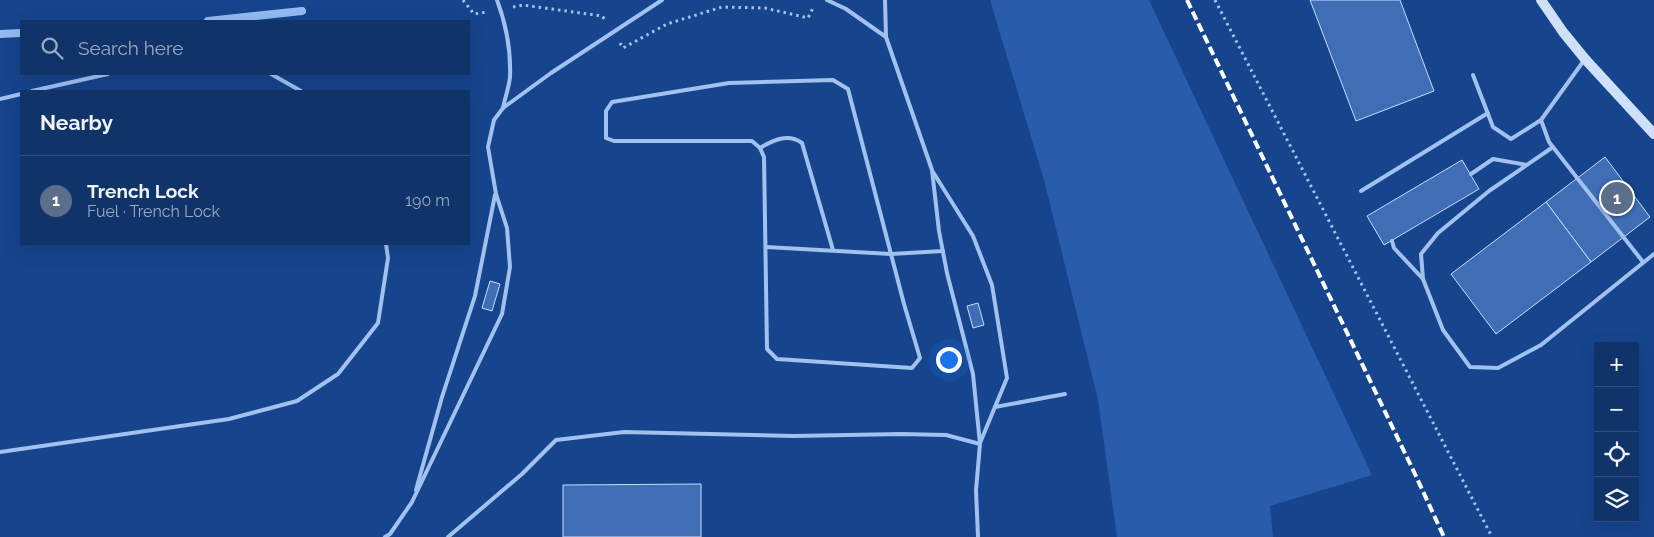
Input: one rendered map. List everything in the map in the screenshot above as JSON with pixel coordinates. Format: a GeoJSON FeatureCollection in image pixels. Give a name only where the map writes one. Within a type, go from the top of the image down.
{"type":"FeatureCollection","features":[{"type":"Feature","properties":{"kind":"street"},"geometry":{"type":"LineString","coordinates":[[1541,0],[1585,59],[1654,134]]}},
{"type":"Feature","properties":{"kind":"lane"},"geometry":{"type":"LineString","coordinates":[[497,0],[505,25],[510,79],[503,108]]}},
{"type":"Feature","properties":{"kind":"lane"},"geometry":{"type":"LineString","coordinates":[[385,537],[390,534],[412,502],[502,314],[510,267],[507,228],[496,194],[488,147],[494,120],[503,108],[551,73],[662,0]]}},
{"type":"Feature","properties":{"kind":"lane"},"geometry":{"type":"LineString","coordinates":[[827,0],[846,9],[886,37]]}},
{"type":"Feature","properties":{"kind":"lane"},"geometry":{"type":"LineString","coordinates":[[885,0],[886,37],[932,170],[942,251],[973,374],[980,444],[976,490],[978,537]]}},
{"type":"Feature","properties":{"kind":"lane"},"geometry":{"type":"LineString","coordinates":[[1474,75],[1493,127],[1511,138],[1541,120],[1585,59]]}},
{"type":"Feature","properties":{"kind":"lane"},"geometry":{"type":"LineString","coordinates":[[36,90],[104,75]]}},
{"type":"Feature","properties":{"kind":"lane"},"geometry":{"type":"LineString","coordinates":[[273,75],[299,90]]}},
{"type":"Feature","properties":{"kind":"lane"},"geometry":{"type":"LineString","coordinates":[[833,80],[848,89],[920,358],[912,368],[777,360],[766,350],[766,247],[764,158],[760,148],[752,141],[614,141],[606,138],[606,111],[612,102],[729,83],[833,80]]}},
{"type":"Feature","properties":{"kind":"lane"},"geometry":{"type":"LineString","coordinates":[[0,99],[20,94]]}},
{"type":"Feature","properties":{"kind":"lane"},"geometry":{"type":"LineString","coordinates":[[1361,190],[1488,113]]}},
{"type":"Feature","properties":{"kind":"lane"},"geometry":{"type":"LineString","coordinates":[[1541,120],[1549,142],[1643,262]]}},
{"type":"Feature","properties":{"kind":"lane"},"geometry":{"type":"LineString","coordinates":[[760,148],[772,141],[784,138],[796,139],[802,143],[832,250]]}},
{"type":"Feature","properties":{"kind":"lane"},"geometry":{"type":"LineString","coordinates":[[1553,147],[1489,191],[1438,233],[1421,254],[1423,279],[1443,330],[1470,367],[1498,368],[1542,345],[1654,254]]}},
{"type":"Feature","properties":{"kind":"lane"},"geometry":{"type":"LineString","coordinates":[[1471,174],[1493,159],[1528,165]]}},
{"type":"Feature","properties":{"kind":"lane"},"geometry":{"type":"LineString","coordinates":[[932,170],[973,236],[992,285],[1007,378],[980,444]]}},
{"type":"Feature","properties":{"kind":"lane"},"geometry":{"type":"LineString","coordinates":[[412,502],[442,397],[475,296],[496,194]]}},
{"type":"Feature","properties":{"kind":"lane"},"geometry":{"type":"LineString","coordinates":[[1392,241],[1394,248],[1423,279]]}},
{"type":"Feature","properties":{"kind":"lane"},"geometry":{"type":"LineString","coordinates":[[0,452],[229,419],[297,402],[338,374],[378,323],[388,258],[386,245]]}},
{"type":"Feature","properties":{"kind":"lane"},"geometry":{"type":"LineString","coordinates":[[766,247],[891,254],[942,251]]}},
{"type":"Feature","properties":{"kind":"lane"},"geometry":{"type":"LineString","coordinates":[[995,407],[1065,394]]}},
{"type":"Feature","properties":{"kind":"lane"},"geometry":{"type":"LineString","coordinates":[[448,537],[522,474],[556,440],[624,432],[794,436],[901,434],[946,435],[980,444]]}},
{"type":"Feature","properties":{"kind":"path"},"geometry":{"type":"LineString","coordinates":[[1215,0],[1492,537]]}},
{"type":"Feature","properties":{"kind":"shaded area"},"geometry":{"type":"Polygon","coordinates":[[[990,0],[1149,0],[1372,475],[1270,506],[1273,537],[1117,537],[1098,400],[1044,180],[990,0]]]}},
{"type":"Feature","properties":{"kind":"building"},"geometry":{"type":"Polygon","coordinates":[[[1310,0],[1400,0],[1434,91],[1356,121],[1310,0]]]}},
{"type":"Feature","properties":{"kind":"building"},"geometry":{"type":"Polygon","coordinates":[[[1605,157],[1650,217],[1591,262],[1546,202],[1605,157]]]}},
{"type":"Feature","properties":{"kind":"building"},"geometry":{"type":"Polygon","coordinates":[[[1462,160],[1479,189],[1384,245],[1367,216],[1462,160]]]}},
{"type":"Feature","properties":{"kind":"building"},"geometry":{"type":"Polygon","coordinates":[[[1546,202],[1591,262],[1496,334],[1451,274],[1546,202]]]}},
{"type":"Feature","properties":{"kind":"building"},"geometry":{"type":"Polygon","coordinates":[[[490,281],[500,284],[492,311],[482,308],[490,281]]]}},
{"type":"Feature","properties":{"kind":"building"},"geometry":{"type":"Polygon","coordinates":[[[978,303],[984,325],[973,328],[967,306],[978,303]]]}},
{"type":"Feature","properties":{"kind":"building"},"geometry":{"type":"Polygon","coordinates":[[[701,484],[701,537],[563,537],[563,485],[701,484]]]}},
{"type":"Feature","properties":{"kind":"waterway"},"geometry":{"type":"LineString","coordinates":[[217,20],[302,11]]}},
{"type":"Feature","properties":{"kind":"waterway"},"geometry":{"type":"LineString","coordinates":[[0,34],[20,33]]}},
{"type":"Feature","properties":{"kind":"railway"},"geometry":{"type":"LineString","coordinates":[[1187,0],[1444,537]]}},
{"type":"Feature","properties":{"kind":"place","name":"Trench Lock"},"geometry":{"type":"Point","coordinates":[1617,198]}}]}
